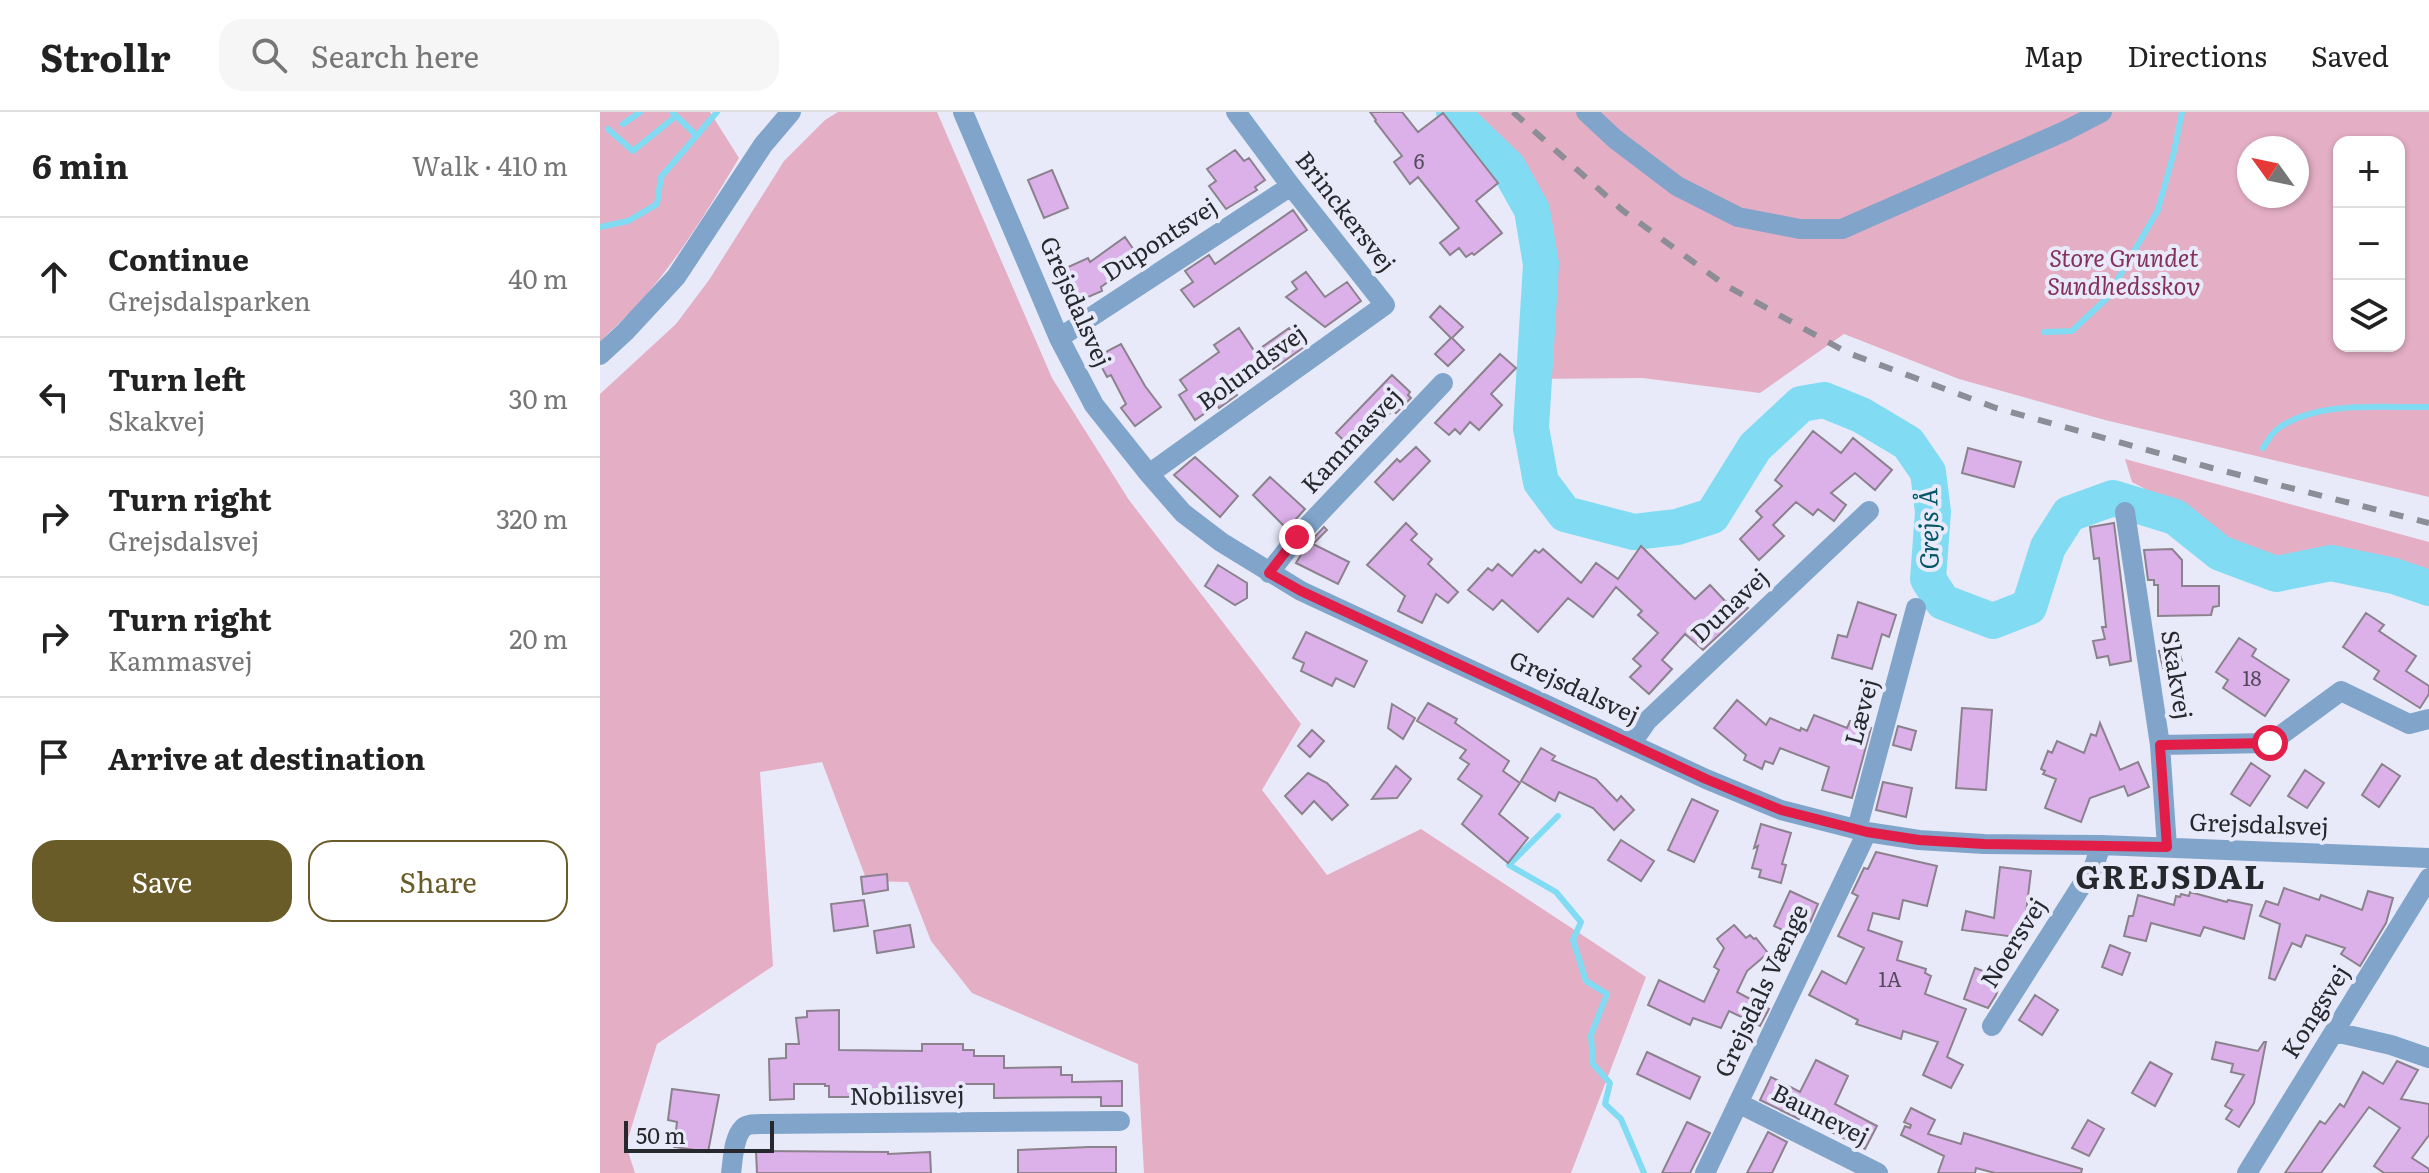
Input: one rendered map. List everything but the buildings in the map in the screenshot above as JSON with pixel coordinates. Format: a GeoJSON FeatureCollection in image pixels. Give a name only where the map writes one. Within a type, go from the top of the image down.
{"type":"FeatureCollection","features":[{"type":"Feature","properties":{"kind":"street"},"geometry":{"type":"LineString","coordinates":[[600,355],[676,277],[755,156],[791,112]]}},
{"type":"Feature","properties":{"kind":"street","name":"Grejsdalsvej"},"geometry":{"type":"LineString","coordinates":[[963,112],[1059,338],[1094,405],[1183,513],[1221,542],[1301,591],[1706,779],[1781,810],[1862,830],[1932,841],[2429,858]]}},
{"type":"Feature","properties":{"kind":"street","name":"Brinckersvej"},"geometry":{"type":"LineString","coordinates":[[1236,112],[1385,305]]}},
{"type":"Feature","properties":{"kind":"street"},"geometry":{"type":"LineString","coordinates":[[1586,112],[1615,139],[1677,186],[1738,217],[1800,229],[1842,229],[2102,112]]}},
{"type":"Feature","properties":{"kind":"street","name":"Dupontsvej"},"geometry":{"type":"LineString","coordinates":[[1059,338],[1291,186]]}},
{"type":"Feature","properties":{"kind":"street","name":"Bolundsvej"},"geometry":{"type":"LineString","coordinates":[[1149,474],[1385,305]]}},
{"type":"Feature","properties":{"kind":"street","name":"Kammasvej"},"geometry":{"type":"LineString","coordinates":[[1269,573],[1297,537],[1443,383]]}},
{"type":"Feature","properties":{"kind":"street","name":"Dunavej"},"geometry":{"type":"LineString","coordinates":[[1631,744],[1647,721],[1869,511]]}},
{"type":"Feature","properties":{"kind":"street","name":"Skakvej"},"geometry":{"type":"LineString","coordinates":[[2125,512],[2160,745],[2167,847]]}},
{"type":"Feature","properties":{"kind":"street","name":"Lævej"},"geometry":{"type":"LineString","coordinates":[[1862,830],[1916,608]]}},
{"type":"Feature","properties":{"kind":"street"},"geometry":{"type":"LineString","coordinates":[[2160,745],[2270,743],[2341,691],[2409,724],[2429,719]]}},
{"type":"Feature","properties":{"kind":"street","name":"Grejsdals Vænge"},"geometry":{"type":"LineString","coordinates":[[1705,1173],[1862,830]]}},
{"type":"Feature","properties":{"kind":"street","name":"Noersvej"},"geometry":{"type":"LineString","coordinates":[[1992,1026],[2094,866],[2101,845]]}},
{"type":"Feature","properties":{"kind":"street","name":"Kongsvej"},"geometry":{"type":"LineString","coordinates":[[2247,1173],[2429,878]]}},
{"type":"Feature","properties":{"kind":"street"},"geometry":{"type":"LineString","coordinates":[[2335,1032],[2429,1058]]}},
{"type":"Feature","properties":{"kind":"street","name":"Baunevej"},"geometry":{"type":"LineString","coordinates":[[1738,1103],[1878,1173]]}},
{"type":"Feature","properties":{"kind":"street","name":"Nobilisvej"},"geometry":{"type":"LineString","coordinates":[[731,1173],[743,1128],[762,1124],[1120,1121]]}},
{"type":"Feature","properties":{"kind":"green space"},"geometry":{"type":"Polygon","coordinates":[[[600,112],[710,112],[739,158],[668,268],[600,342],[600,112]]]}},
{"type":"Feature","properties":{"kind":"green space"},"geometry":{"type":"Polygon","coordinates":[[[838,112],[937,112],[1052,378],[1129,500],[1301,724],[1262,790],[1327,875],[1421,829],[1646,977],[1571,1173],[1144,1173],[1138,1064],[972,993],[931,941],[908,882],[867,881],[822,762],[760,772],[773,966],[657,1044],[626,1145],[635,1173],[600,1173],[600,394],[676,324],[709,280],[784,161],[825,120],[838,112]]]}},
{"type":"Feature","properties":{"kind":"green space","name":"Store Grundet Sundhedsskov"},"geometry":{"type":"Polygon","coordinates":[[[1443,112],[2429,112],[2429,497],[2105,420],[1959,379],[1844,334],[1760,393],[1643,378],[1522,379],[1528,234],[1512,189],[1443,112]]]}},
{"type":"Feature","properties":{"kind":"green space"},"geometry":{"type":"Polygon","coordinates":[[[2125,459],[2429,542],[2429,575],[2388,561],[2332,553],[2265,561],[2231,545],[2171,503],[2132,482],[2125,459]]]}},
{"type":"Feature","properties":{"kind":"waterway"},"geometry":{"type":"LineString","coordinates":[[623,124],[640,112]]}},
{"type":"Feature","properties":{"kind":"waterway"},"geometry":{"type":"LineString","coordinates":[[672,112],[696,135]]}},
{"type":"Feature","properties":{"kind":"waterway"},"geometry":{"type":"LineString","coordinates":[[600,227],[628,221],[657,204],[661,177],[717,112]]}},
{"type":"Feature","properties":{"kind":"waterway","name":"Grejs Å"},"geometry":{"type":"LineString","coordinates":[[1454,112],[1508,167],[1532,210],[1541,264],[1531,428],[1541,482],[1565,514],[1634,532],[1677,527],[1712,516],[1755,447],[1801,404],[1824,400],[1861,415],[1908,443],[1928,472],[1933,512],[1928,579],[1943,602],[1993,621],[2029,607],[2048,547],[2069,514],[2113,498],[2175,517],[2220,553],[2276,574],[2331,563],[2394,576],[2429,588]]}},
{"type":"Feature","properties":{"kind":"waterway"},"geometry":{"type":"LineString","coordinates":[[2044,332],[2072,331],[2107,298],[2158,210],[2182,112]]}},
{"type":"Feature","properties":{"kind":"waterway"},"geometry":{"type":"LineString","coordinates":[[608,129],[633,151],[676,116]]}},
{"type":"Feature","properties":{"kind":"waterway"},"geometry":{"type":"LineString","coordinates":[[2263,448],[2276,430],[2312,413],[2351,407],[2429,407]]}},
{"type":"Feature","properties":{"kind":"waterway"},"geometry":{"type":"LineString","coordinates":[[1558,816],[1509,865],[1556,892],[1581,922],[1573,940],[1586,981],[1607,994],[1591,1035],[1593,1064],[1610,1083],[1605,1104],[1621,1119],[1644,1173]]}},
{"type":"Feature","properties":{"kind":"railway"},"geometry":{"type":"LineString","coordinates":[[1513,112],[1622,210],[1725,285],[1848,353],[1996,408],[2212,468],[2429,523]]}},
{"type":"Feature","properties":{"kind":"district","name":"GREJSDAL"},"geometry":{"type":"Point","coordinates":[2171,878]}},
{"type":"Feature","properties":{"kind":"route"},"geometry":{"type":"LineString","coordinates":[[1297,537],[1269,573],[1301,591],[1706,779],[1781,810],[1867,832],[1919,840],[1984,844],[2167,847],[2160,745],[2270,743]]}}]}
